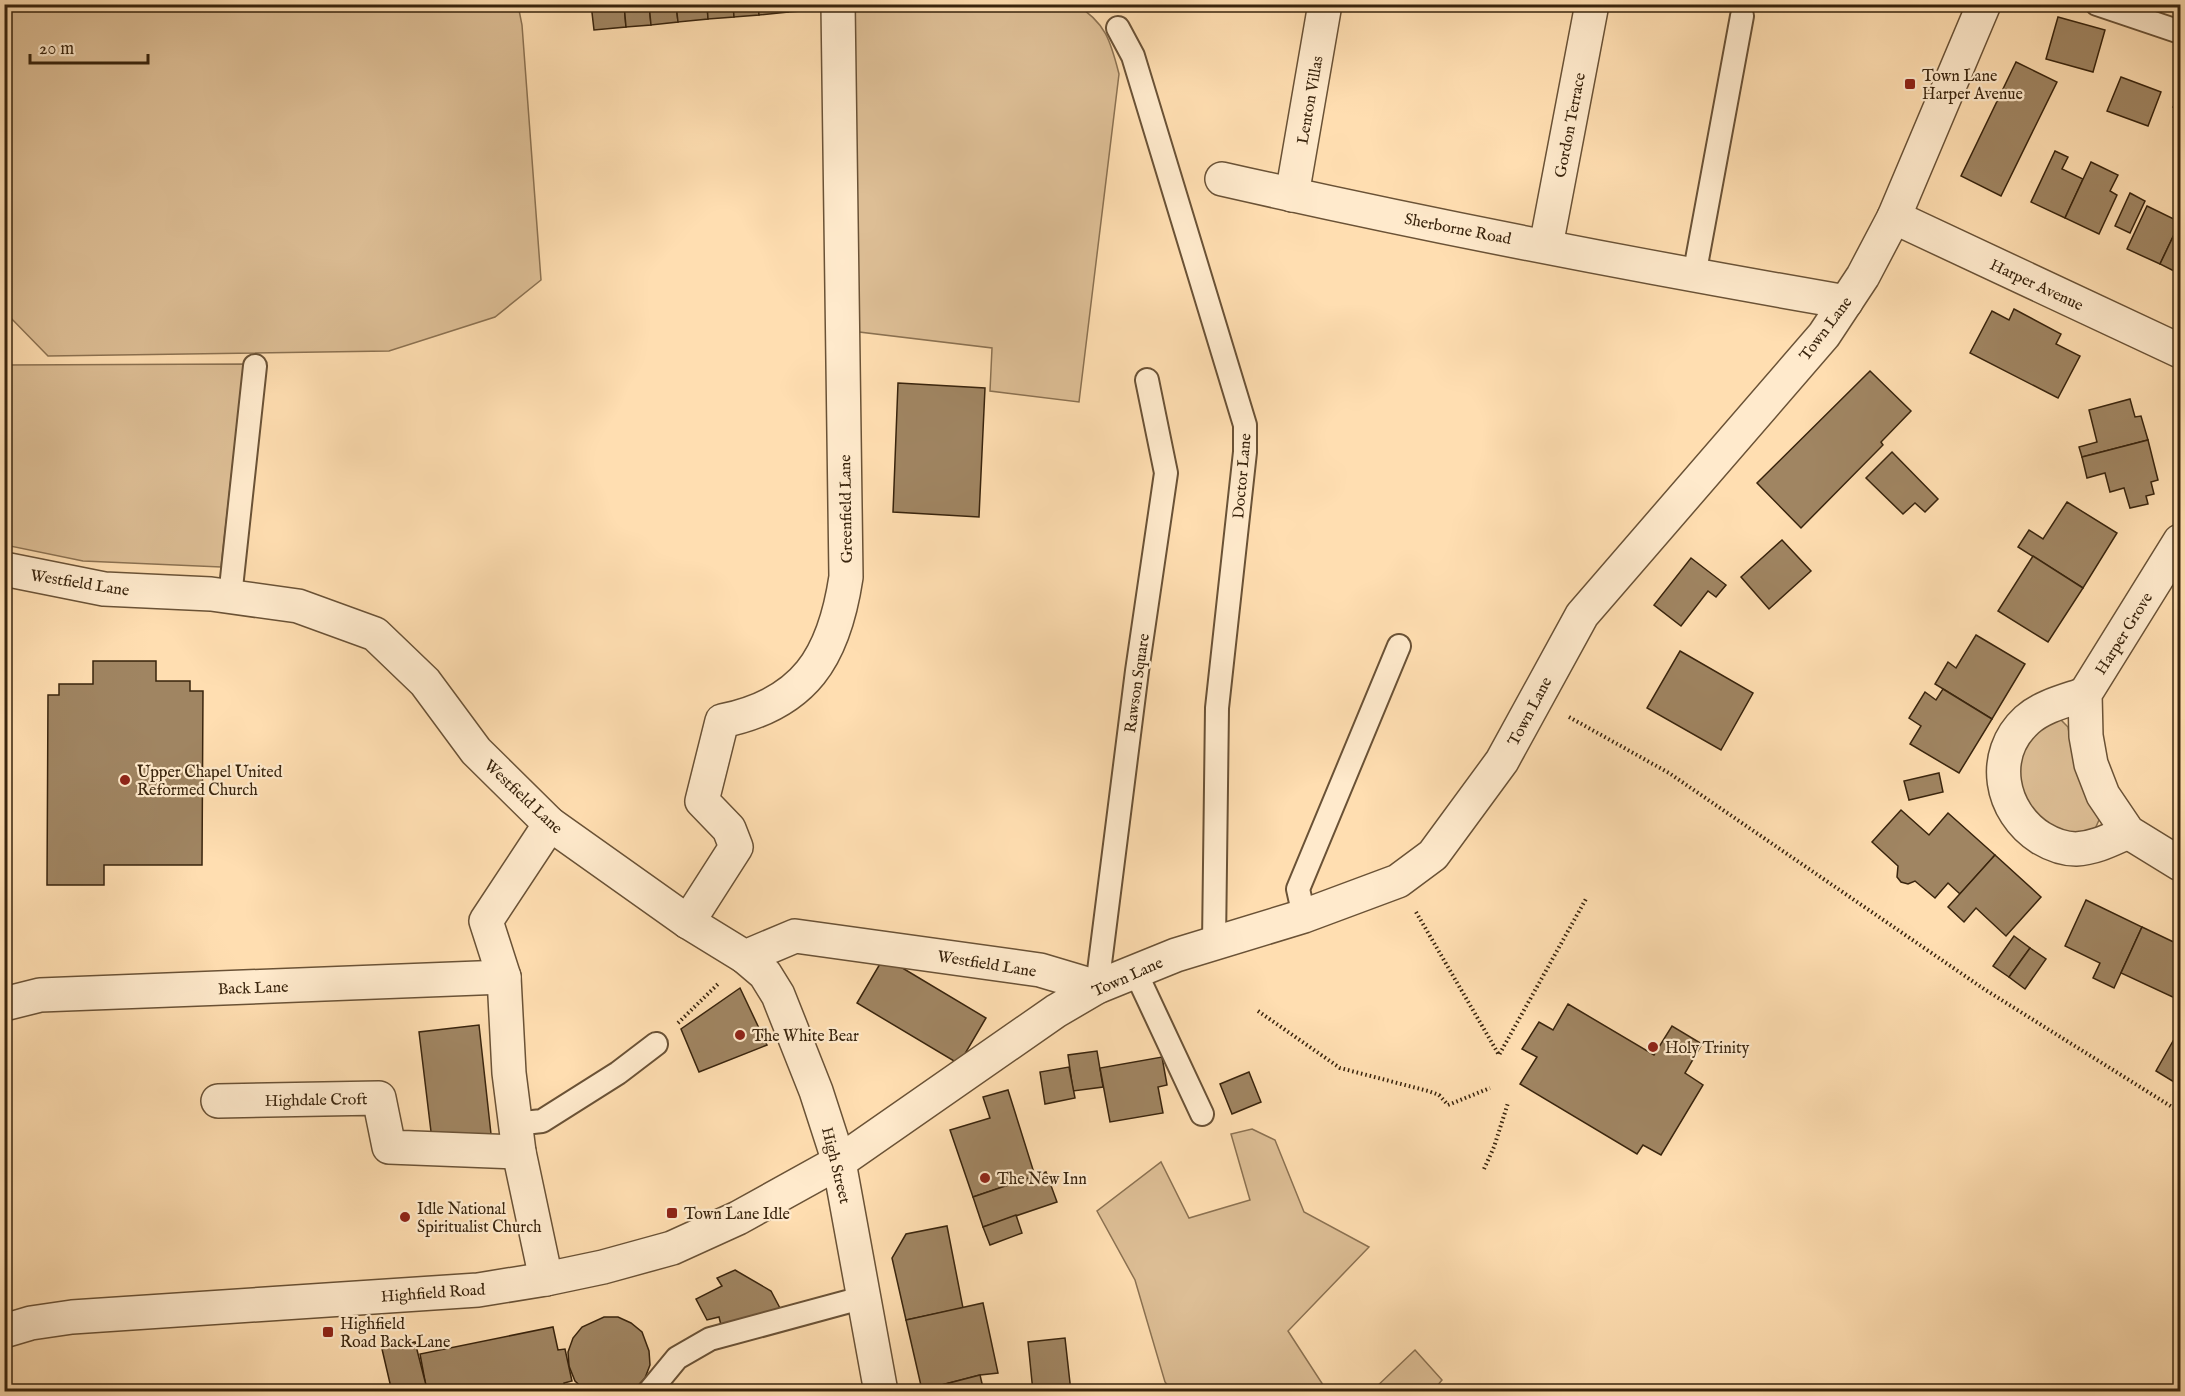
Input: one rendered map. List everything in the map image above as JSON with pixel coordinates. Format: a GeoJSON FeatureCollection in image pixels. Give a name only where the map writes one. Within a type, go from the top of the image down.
{"type":"FeatureCollection","features":[{"type":"Feature","properties":{"kind":"street","name":"Greenfield Lane"},"geometry":{"type":"LineString","coordinates":[[688,922],[736,847],[729,829],[702,801],[722,721],[748,716],[796,689],[830,643],[841,611],[846,577],[838,4]]}},
{"type":"Feature","properties":{"kind":"street","name":"Lenton Villas"},"geometry":{"type":"LineString","coordinates":[[1292,195],[1325,4]]}},
{"type":"Feature","properties":{"kind":"street","name":"Gordon Terrace"},"geometry":{"type":"LineString","coordinates":[[1546,246],[1592,4]]}},
{"type":"Feature","properties":{"kind":"street","name":"Town Lane"},"geometry":{"type":"LineString","coordinates":[[839,1161],[1056,1011],[1097,987],[1176,955],[1304,916],[1398,881],[1433,855],[1502,761],[1582,615],[1824,335],[1846,302],[1894,217],[1984,4]]}},
{"type":"Feature","properties":{"kind":"street","name":"Sherborne Road"},"geometry":{"type":"LineString","coordinates":[[1222,178],[1292,195],[1694,276],[1846,302]]}},
{"type":"Feature","properties":{"kind":"street","name":"Harper Avenue"},"geometry":{"type":"LineString","coordinates":[[1894,217],[2181,351]]}},
{"type":"Feature","properties":{"kind":"street","name":"Harper Grove"},"geometry":{"type":"LineString","coordinates":[[2085,694],[2181,541]]}},
{"type":"Feature","properties":{"kind":"street","name":"Westfield Lane"},"geometry":{"type":"LineString","coordinates":[[4,569],[104,589],[230,597],[298,606],[375,634],[425,682],[476,751],[550,824],[688,922],[746,957],[795,936],[1040,970],[1097,987]]}},
{"type":"Feature","properties":{"kind":"street"},"geometry":{"type":"LineString","coordinates":[[2128,832],[2098,846],[2074,849],[2049,843],[2028,830],[2013,811],[2004,788],[2004,763],[2012,740],[2027,720],[2047,707],[2085,694],[2086,736],[2091,764],[2103,795],[2128,832],[2181,864]]}},
{"type":"Feature","properties":{"kind":"street"},"geometry":{"type":"LineString","coordinates":[[546,1279],[517,1138],[509,1073],[504,977],[486,921],[550,824]]}},
{"type":"Feature","properties":{"kind":"street","name":"High Street"},"geometry":{"type":"LineString","coordinates":[[746,957],[765,974],[778,995],[816,1091],[839,1161],[881,1392]]}},
{"type":"Feature","properties":{"kind":"street","name":"Back Lane"},"geometry":{"type":"LineString","coordinates":[[4,1004],[40,995],[504,977]]}},
{"type":"Feature","properties":{"kind":"street","name":"Highdale Croft"},"geometry":{"type":"LineString","coordinates":[[218,1101],[380,1098],[389,1147],[517,1138]]}},
{"type":"Feature","properties":{"kind":"street","name":"Highfield Road"},"geometry":{"type":"LineString","coordinates":[[4,1330],[31,1323],[72,1317],[478,1290],[603,1268],[672,1248],[738,1218],[839,1161]]}},
{"type":"Feature","properties":{"kind":"lane"},"geometry":{"type":"LineString","coordinates":[[2097,4],[2181,32]]}},
{"type":"Feature","properties":{"kind":"lane"},"geometry":{"type":"LineString","coordinates":[[1694,276],[1742,16]]}},
{"type":"Feature","properties":{"kind":"lane","name":"Doctor Lane"},"geometry":{"type":"LineString","coordinates":[[1118,28],[1133,56],[1245,425],[1245,452],[1217,708],[1214,943]]}},
{"type":"Feature","properties":{"kind":"lane"},"geometry":{"type":"LineString","coordinates":[[230,597],[255,366]]}},
{"type":"Feature","properties":{"kind":"lane","name":"Rawson Square"},"geometry":{"type":"LineString","coordinates":[[1097,987],[1137,670],[1166,472],[1147,380]]}},
{"type":"Feature","properties":{"kind":"lane"},"geometry":{"type":"LineString","coordinates":[[1304,916],[1298,889],[1399,646]]}},
{"type":"Feature","properties":{"kind":"lane"},"geometry":{"type":"LineString","coordinates":[[1136,973],[1202,1114]]}},
{"type":"Feature","properties":{"kind":"lane"},"geometry":{"type":"LineString","coordinates":[[517,1138],[618,1073],[656,1044]]}},
{"type":"Feature","properties":{"kind":"lane"},"geometry":{"type":"LineString","coordinates":[[649,1392],[677,1358],[710,1339],[865,1297]]}},
{"type":"Feature","properties":{"kind":"path"},"geometry":{"type":"LineString","coordinates":[[1535,699],[1669,773],[1984,989],[2181,1112]]}},
{"type":"Feature","properties":{"kind":"path"},"geometry":{"type":"LineString","coordinates":[[1398,881],[1499,1055],[1587,897]]}},
{"type":"Feature","properties":{"kind":"path"},"geometry":{"type":"LineString","coordinates":[[656,1044],[746,957]]}},
{"type":"Feature","properties":{"kind":"path"},"geometry":{"type":"LineString","coordinates":[[1258,1011],[1340,1068],[1428,1091],[1439,1095],[1448,1105],[1490,1088]]}},
{"type":"Feature","properties":{"kind":"path"},"geometry":{"type":"LineString","coordinates":[[1484,1169],[1494,1147],[1508,1103]]}},
{"type":"Feature","properties":{"kind":"shaded area"},"geometry":{"type":"Polygon","coordinates":[[[4,5],[518,5],[522,25],[541,280],[495,317],[389,351],[48,356],[5,312],[4,5]]]}},
{"type":"Feature","properties":{"kind":"shaded area"},"geometry":{"type":"Polygon","coordinates":[[[850,5],[1076,5],[1094,19],[1106,34],[1119,74],[1079,402],[990,391],[992,348],[851,331],[850,5]]]}},
{"type":"Feature","properties":{"kind":"shaded area"},"geometry":{"type":"Polygon","coordinates":[[[244,364],[221,567],[83,561],[5,545],[4,365],[244,364]]]}},
{"type":"Feature","properties":{"kind":"shaded area"},"geometry":{"type":"Polygon","coordinates":[[[2052,718],[2061,720],[2068,727],[2074,759],[2085,791],[2099,820],[2095,829],[2087,834],[2068,834],[2049,828],[2022,801],[2016,763],[2023,744],[2052,718]]]}},
{"type":"Feature","properties":{"kind":"shaded area"},"geometry":{"type":"Polygon","coordinates":[[[1252,1129],[1275,1140],[1304,1212],[1369,1247],[1288,1331],[1327,1391],[1172,1391],[1165,1382],[1135,1280],[1097,1211],[1161,1162],[1189,1218],[1250,1200],[1231,1134],[1252,1129]]]}},
{"type":"Feature","properties":{"kind":"shaded area"},"geometry":{"type":"Polygon","coordinates":[[[1415,1350],[1442,1380],[1433,1391],[1372,1391],[1415,1350]]]}},
{"type":"Feature","properties":{"kind":"building"},"geometry":{"type":"Polygon","coordinates":[[[591,4],[624,4],[626,27],[594,30],[591,4]]]}},
{"type":"Feature","properties":{"kind":"building"},"geometry":{"type":"Polygon","coordinates":[[[624,4],[649,4],[651,25],[626,27],[624,4]]]}},
{"type":"Feature","properties":{"kind":"building"},"geometry":{"type":"Polygon","coordinates":[[[649,4],[676,4],[678,22],[651,25],[649,4]]]}},
{"type":"Feature","properties":{"kind":"building"},"geometry":{"type":"Polygon","coordinates":[[[676,4],[707,4],[708,19],[678,22],[676,4]]]}},
{"type":"Feature","properties":{"kind":"building"},"geometry":{"type":"Polygon","coordinates":[[[707,4],[733,4],[734,17],[708,19],[707,4]]]}},
{"type":"Feature","properties":{"kind":"building"},"geometry":{"type":"Polygon","coordinates":[[[733,4],[758,4],[759,15],[734,17],[733,4]]]}},
{"type":"Feature","properties":{"kind":"building"},"geometry":{"type":"Polygon","coordinates":[[[758,4],[788,4],[788,12],[759,15],[758,4]]]}},
{"type":"Feature","properties":{"kind":"building"},"geometry":{"type":"Polygon","coordinates":[[[788,4],[816,4],[816,10],[788,12],[788,4]]]}},
{"type":"Feature","properties":{"kind":"building"},"geometry":{"type":"Polygon","coordinates":[[[2058,17],[2105,30],[2093,72],[2046,59],[2058,17]]]}},
{"type":"Feature","properties":{"kind":"building"},"geometry":{"type":"Polygon","coordinates":[[[2016,62],[2057,82],[2001,196],[1961,176],[2016,62]]]}},
{"type":"Feature","properties":{"kind":"building"},"geometry":{"type":"Polygon","coordinates":[[[2121,77],[2161,92],[2148,126],[2107,111],[2121,77]]]}},
{"type":"Feature","properties":{"kind":"building"},"geometry":{"type":"Polygon","coordinates":[[[2180,96],[2180,110],[2173,107],[2180,96]]]}},
{"type":"Feature","properties":{"kind":"building"},"geometry":{"type":"Polygon","coordinates":[[[2055,151],[2068,157],[2062,169],[2083,179],[2065,218],[2031,202],[2055,151]]]}},
{"type":"Feature","properties":{"kind":"building"},"geometry":{"type":"Polygon","coordinates":[[[2091,162],[2118,175],[2110,191],[2117,195],[2099,234],[2065,218],[2091,162]]]}},
{"type":"Feature","properties":{"kind":"building"},"geometry":{"type":"Polygon","coordinates":[[[2130,193],[2145,201],[2130,233],[2115,226],[2130,193]]]}},
{"type":"Feature","properties":{"kind":"building"},"geometry":{"type":"Polygon","coordinates":[[[2147,206],[2180,222],[2160,264],[2127,249],[2147,206]]]}},
{"type":"Feature","properties":{"kind":"building"},"geometry":{"type":"Polygon","coordinates":[[[2180,222],[2180,274],[2160,264],[2180,222]]]}},
{"type":"Feature","properties":{"kind":"building"},"geometry":{"type":"Polygon","coordinates":[[[2014,309],[2061,334],[2056,344],[2080,356],[2058,398],[1970,353],[1992,311],[2009,320],[2014,309]]]}},
{"type":"Feature","properties":{"kind":"building"},"geometry":{"type":"Polygon","coordinates":[[[1870,371],[1911,411],[1881,442],[1883,445],[1801,528],[1757,483],[1870,371]]]}},
{"type":"Feature","properties":{"kind":"building"},"geometry":{"type":"Polygon","coordinates":[[[898,383],[985,388],[979,517],[893,512],[898,383]]]}},
{"type":"Feature","properties":{"kind":"building"},"geometry":{"type":"Polygon","coordinates":[[[2130,399],[2135,417],[2141,416],[2148,440],[2082,457],[2079,447],[2097,442],[2089,410],[2130,399]]]}},
{"type":"Feature","properties":{"kind":"building"},"geometry":{"type":"Polygon","coordinates":[[[2148,440],[2158,480],[2151,482],[2154,494],[2146,496],[2148,504],[2130,508],[2124,488],[2110,492],[2105,473],[2087,478],[2082,457],[2148,440]]]}},
{"type":"Feature","properties":{"kind":"building"},"geometry":{"type":"Polygon","coordinates":[[[1892,452],[1938,499],[1925,512],[1915,503],[1903,514],[1866,478],[1892,452]]]}},
{"type":"Feature","properties":{"kind":"building"},"geometry":{"type":"Polygon","coordinates":[[[2067,502],[2117,533],[2083,588],[2018,547],[2029,530],[2043,539],[2067,502]]]}},
{"type":"Feature","properties":{"kind":"building"},"geometry":{"type":"Polygon","coordinates":[[[1782,540],[1811,571],[1769,609],[1741,577],[1782,540]]]}},
{"type":"Feature","properties":{"kind":"building"},"geometry":{"type":"Polygon","coordinates":[[[2033,556],[2083,588],[2048,642],[1998,611],[2033,556]]]}},
{"type":"Feature","properties":{"kind":"building"},"geometry":{"type":"Polygon","coordinates":[[[1691,558],[1726,585],[1716,597],[1708,591],[1681,626],[1654,605],[1691,558]]]}},
{"type":"Feature","properties":{"kind":"building"},"geometry":{"type":"Polygon","coordinates":[[[1976,635],[2025,664],[1992,719],[1935,684],[1948,662],[1956,668],[1976,635]]]}},
{"type":"Feature","properties":{"kind":"building"},"geometry":{"type":"Polygon","coordinates":[[[1680,651],[1753,693],[1721,750],[1647,708],[1680,651]]]}},
{"type":"Feature","properties":{"kind":"building","name":"Upper Chapel United Reformed Church"},"geometry":{"type":"Polygon","coordinates":[[[93,661],[156,661],[156,681],[190,681],[190,691],[203,691],[202,865],[104,865],[104,885],[47,885],[48,695],[59,695],[59,684],[93,684],[93,661]]]}},
{"type":"Feature","properties":{"kind":"building"},"geometry":{"type":"Polygon","coordinates":[[[1943,689],[1992,719],[1959,773],[1910,744],[1921,726],[1909,718],[1925,692],[1936,700],[1943,689]]]}},
{"type":"Feature","properties":{"kind":"building"},"geometry":{"type":"Polygon","coordinates":[[[1939,773],[1943,792],[1909,800],[1904,781],[1939,773]]]}},
{"type":"Feature","properties":{"kind":"building"},"geometry":{"type":"Polygon","coordinates":[[[1901,810],[1929,835],[1948,813],[1995,855],[1960,894],[1948,883],[1935,898],[1915,881],[1908,884],[1901,882],[1897,877],[1898,866],[1872,842],[1901,810]]]}},
{"type":"Feature","properties":{"kind":"building"},"geometry":{"type":"Polygon","coordinates":[[[1995,855],[2041,897],[2006,936],[1976,908],[1964,922],[1948,907],[1995,855]]]}},
{"type":"Feature","properties":{"kind":"building"},"geometry":{"type":"Polygon","coordinates":[[[2086,900],[2142,927],[2114,988],[2093,978],[2100,963],[2065,946],[2086,900]]]}},
{"type":"Feature","properties":{"kind":"building"},"geometry":{"type":"Polygon","coordinates":[[[2142,927],[2180,945],[2180,992],[2177,999],[2121,973],[2142,927]]]}},
{"type":"Feature","properties":{"kind":"building"},"geometry":{"type":"Polygon","coordinates":[[[2014,936],[2030,948],[2009,977],[1993,966],[2014,936]]]}},
{"type":"Feature","properties":{"kind":"building"},"geometry":{"type":"Polygon","coordinates":[[[2030,948],[2046,959],[2025,989],[2009,977],[2030,948]]]}},
{"type":"Feature","properties":{"kind":"building"},"geometry":{"type":"Polygon","coordinates":[[[884,957],[986,1018],[959,1064],[857,1003],[884,957]]]}},
{"type":"Feature","properties":{"kind":"building"},"geometry":{"type":"Polygon","coordinates":[[[740,988],[767,1045],[699,1072],[681,1029],[740,988]]]}},
{"type":"Feature","properties":{"kind":"building"},"geometry":{"type":"Polygon","coordinates":[[[1568,1004],[1654,1055],[1672,1026],[1702,1044],[1685,1073],[1703,1085],[1661,1155],[1643,1145],[1637,1154],[1520,1084],[1537,1057],[1522,1049],[1539,1022],[1553,1030],[1568,1004]]]}},
{"type":"Feature","properties":{"kind":"building"},"geometry":{"type":"Polygon","coordinates":[[[479,1025],[491,1134],[432,1140],[419,1032],[479,1025]]]}},
{"type":"Feature","properties":{"kind":"building"},"geometry":{"type":"Polygon","coordinates":[[[2173,1041],[2180,1046],[2180,1071],[2174,1082],[2156,1071],[2173,1041]]]}},
{"type":"Feature","properties":{"kind":"building"},"geometry":{"type":"Polygon","coordinates":[[[1097,1051],[1103,1087],[1073,1091],[1068,1055],[1097,1051]]]}},
{"type":"Feature","properties":{"kind":"building"},"geometry":{"type":"Polygon","coordinates":[[[1162,1057],[1167,1085],[1158,1087],[1163,1113],[1110,1122],[1100,1068],[1162,1057]]]}},
{"type":"Feature","properties":{"kind":"building"},"geometry":{"type":"Polygon","coordinates":[[[1069,1067],[1075,1098],[1045,1104],[1040,1072],[1069,1067]]]}},
{"type":"Feature","properties":{"kind":"building"},"geometry":{"type":"Polygon","coordinates":[[[1249,1072],[1261,1102],[1232,1114],[1220,1084],[1249,1072]]]}},
{"type":"Feature","properties":{"kind":"building"},"geometry":{"type":"Polygon","coordinates":[[[1008,1090],[1035,1176],[973,1197],[950,1130],[990,1118],[983,1097],[1008,1090]]]}},
{"type":"Feature","properties":{"kind":"building"},"geometry":{"type":"Polygon","coordinates":[[[1046,1172],[1057,1202],[983,1227],[973,1197],[1046,1172]]]}},
{"type":"Feature","properties":{"kind":"building"},"geometry":{"type":"Polygon","coordinates":[[[1016,1215],[1022,1233],[990,1245],[983,1227],[1016,1215]]]}},
{"type":"Feature","properties":{"kind":"building"},"geometry":{"type":"Polygon","coordinates":[[[947,1226],[963,1308],[906,1320],[892,1258],[906,1234],[947,1226]]]}},
{"type":"Feature","properties":{"kind":"building"},"geometry":{"type":"Polygon","coordinates":[[[735,1270],[771,1291],[781,1310],[722,1329],[719,1317],[707,1320],[696,1299],[722,1286],[717,1278],[735,1270]]]}},
{"type":"Feature","properties":{"kind":"building"},"geometry":{"type":"Polygon","coordinates":[[[983,1303],[998,1373],[980,1375],[922,1390],[906,1320],[983,1303]]]}},
{"type":"Feature","properties":{"kind":"building"},"geometry":{"type":"Polygon","coordinates":[[[604,1317],[618,1317],[631,1323],[642,1332],[649,1351],[650,1365],[645,1378],[632,1392],[587,1392],[575,1381],[569,1366],[568,1352],[573,1338],[582,1327],[604,1317]]]}},
{"type":"Feature","properties":{"kind":"building"},"geometry":{"type":"Polygon","coordinates":[[[553,1327],[558,1350],[565,1349],[572,1381],[564,1383],[566,1392],[427,1392],[420,1354],[553,1327]]]}},
{"type":"Feature","properties":{"kind":"building"},"geometry":{"type":"Polygon","coordinates":[[[1065,1338],[1071,1392],[1033,1392],[1028,1342],[1065,1338]]]}},
{"type":"Feature","properties":{"kind":"building"},"geometry":{"type":"Polygon","coordinates":[[[415,1342],[426,1385],[401,1392],[392,1392],[382,1349],[415,1342]]]}},
{"type":"Feature","properties":{"kind":"building"},"geometry":{"type":"Polygon","coordinates":[[[980,1375],[984,1392],[922,1392],[922,1390],[980,1375]]]}},
{"type":"Feature","properties":{"kind":"place","name":"Town Lane Harper Avenue"},"geometry":{"type":"Point","coordinates":[1910,84]}},
{"type":"Feature","properties":{"kind":"place","name":"Upper Chapel United Reformed Church"},"geometry":{"type":"Point","coordinates":[125,780]}},
{"type":"Feature","properties":{"kind":"place","name":"The White Bear"},"geometry":{"type":"Point","coordinates":[740,1035]}},
{"type":"Feature","properties":{"kind":"place","name":"Holy Trinity"},"geometry":{"type":"Point","coordinates":[1653,1047]}},
{"type":"Feature","properties":{"kind":"place","name":"The New Inn"},"geometry":{"type":"Point","coordinates":[985,1178]}},
{"type":"Feature","properties":{"kind":"place","name":"Town Lane Idle"},"geometry":{"type":"Point","coordinates":[672,1213]}},
{"type":"Feature","properties":{"kind":"place","name":"Idle National Spiritualist Church"},"geometry":{"type":"Point","coordinates":[405,1217]}},
{"type":"Feature","properties":{"kind":"place","name":"Highfield Road Back Lane"},"geometry":{"type":"Point","coordinates":[328,1332]}}]}
